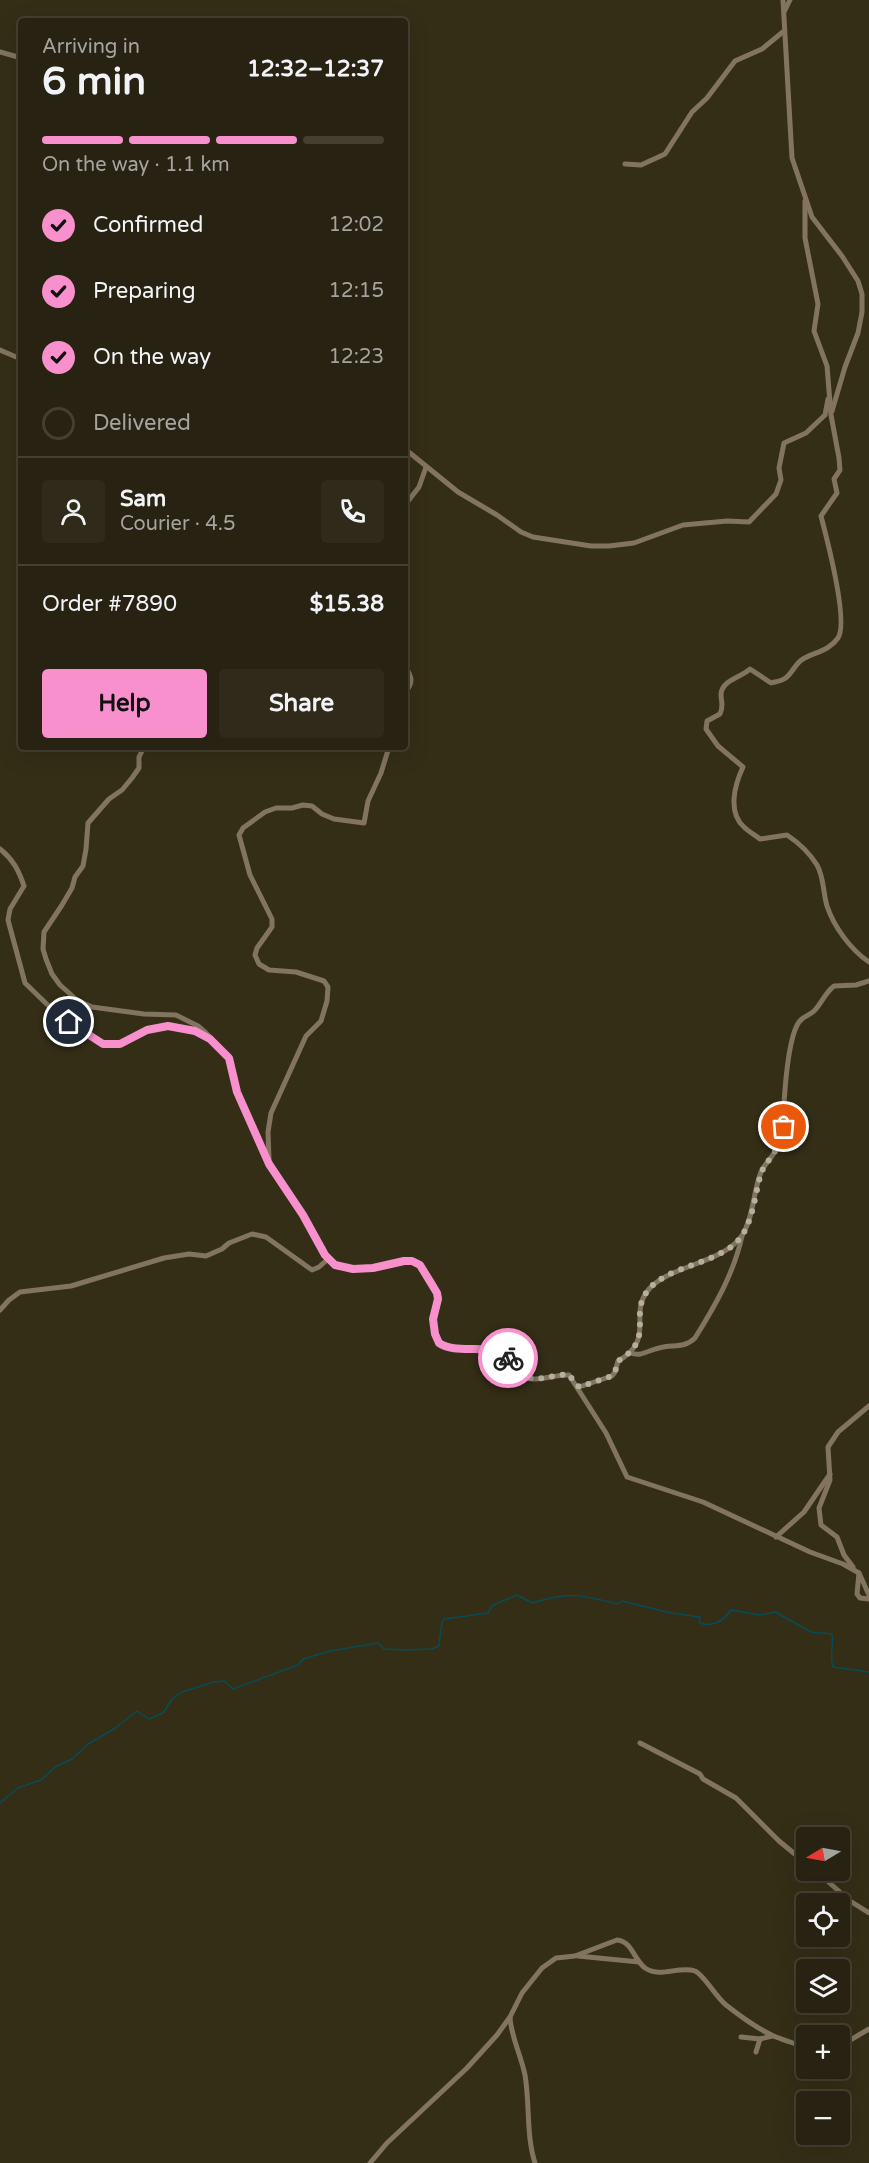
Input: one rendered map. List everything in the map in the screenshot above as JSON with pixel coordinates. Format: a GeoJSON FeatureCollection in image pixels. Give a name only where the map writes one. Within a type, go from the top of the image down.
{"type":"FeatureCollection","features":[{"type":"Feature","properties":{"kind":"street"},"geometry":{"type":"LineString","coordinates":[[783,0],[792,158],[812,217],[842,256],[858,281],[862,294],[862,312],[858,333],[831,415]]}},
{"type":"Feature","properties":{"kind":"street"},"geometry":{"type":"LineString","coordinates":[[783,16],[790,0]]}},
{"type":"Feature","properties":{"kind":"street"},"geometry":{"type":"LineString","coordinates":[[625,164],[641,165],[665,154],[692,112],[707,98],[735,61],[762,49],[784,31]]}},
{"type":"Feature","properties":{"kind":"street"},"geometry":{"type":"LineString","coordinates":[[0,52],[18,57]]}},
{"type":"Feature","properties":{"kind":"street"},"geometry":{"type":"LineString","coordinates":[[805,201],[805,238],[818,304],[814,331],[826,366],[840,470],[834,479],[837,493],[821,516],[841,606],[843,628],[832,645],[802,659],[784,679],[771,682],[750,669],[744,675],[732,679],[721,695],[723,702],[720,714],[707,721],[706,729],[718,746],[743,767],[735,785],[734,798],[738,820],[760,839],[787,835],[805,847],[818,867],[833,918],[855,952],[869,962]]}},
{"type":"Feature","properties":{"kind":"street"},"geometry":{"type":"LineString","coordinates":[[0,350],[18,358]]}},
{"type":"Feature","properties":{"kind":"street"},"geometry":{"type":"LineString","coordinates":[[408,451],[458,492],[521,532],[533,537],[591,546],[634,543],[683,525],[728,521],[749,522],[776,494],[781,480],[779,468],[784,443],[806,433],[825,415],[829,393]]}},
{"type":"Feature","properties":{"kind":"street"},"geometry":{"type":"LineString","coordinates":[[408,501],[419,487],[426,467]]}},
{"type":"Feature","properties":{"kind":"street"},"geometry":{"type":"LineString","coordinates":[[408,670],[412,676],[408,689]]}},
{"type":"Feature","properties":{"kind":"street"},"geometry":{"type":"LineString","coordinates":[[142,750],[139,757],[139,768],[132,778],[88,823],[83,866],[75,876],[72,888],[63,905],[44,932],[43,949],[52,974],[60,985],[77,1000],[92,1007],[144,1014],[176,1015],[198,1026],[229,1058],[237,1092],[269,1164],[303,1215],[328,1259],[335,1265],[360,1269],[404,1261],[414,1262],[427,1274],[437,1293],[438,1299],[433,1319],[436,1337],[441,1345],[449,1348],[500,1352],[511,1361],[520,1376],[536,1379],[568,1374],[579,1387],[582,1398],[612,1443],[627,1477],[703,1502],[859,1573]]}},
{"type":"Feature","properties":{"kind":"street"},"geometry":{"type":"LineString","coordinates":[[269,1164],[268,1132],[271,1113],[306,1036],[321,1021],[327,1001],[328,987],[324,981],[296,972],[269,970],[259,964],[255,955],[256,948],[272,927],[272,919],[250,875],[239,835],[243,828],[265,812],[276,808],[303,805],[312,806],[322,814],[334,819],[364,823],[368,801],[381,773],[388,750]]}},
{"type":"Feature","properties":{"kind":"street"},"geometry":{"type":"LineString","coordinates":[[0,849],[15,865],[24,886],[10,909],[8,920],[25,983],[38,997],[56,1013],[103,1044],[120,1044],[147,1030],[168,1026],[195,1031],[210,1039]]}},
{"type":"Feature","properties":{"kind":"street"},"geometry":{"type":"LineString","coordinates":[[631,1353],[638,1355],[660,1347],[677,1347],[695,1338],[719,1300],[738,1254],[742,1235],[753,1208],[761,1172],[775,1152],[785,1128],[783,1122],[787,1074],[797,1024],[804,1016],[814,1011],[834,986],[856,985],[869,981]]}},
{"type":"Feature","properties":{"kind":"street"},"geometry":{"type":"LineString","coordinates":[[0,1310],[20,1292],[71,1286],[164,1258],[189,1254],[206,1256],[249,1234],[266,1237],[312,1270],[328,1259]]}},
{"type":"Feature","properties":{"kind":"street"},"geometry":{"type":"LineString","coordinates":[[579,1387],[612,1376],[618,1361],[631,1353],[641,1326],[645,1294],[653,1285],[721,1252],[742,1235]]}},
{"type":"Feature","properties":{"kind":"street"},"geometry":{"type":"LineString","coordinates":[[859,1573],[856,1594],[860,1598],[869,1597],[859,1573],[850,1565],[837,1537],[820,1523],[819,1508],[830,1484],[828,1454],[832,1440],[850,1421],[869,1406]]}},
{"type":"Feature","properties":{"kind":"street"},"geometry":{"type":"LineString","coordinates":[[776,1537],[804,1512],[830,1474]]}},
{"type":"Feature","properties":{"kind":"street"},"geometry":{"type":"LineString","coordinates":[[640,1743],[699,1774],[703,1779],[736,1798],[796,1855]]}},
{"type":"Feature","properties":{"kind":"street"},"geometry":{"type":"LineString","coordinates":[[827,1881],[850,1901],[869,1913]]}},
{"type":"Feature","properties":{"kind":"street"},"geometry":{"type":"LineString","coordinates":[[575,1956],[611,1941],[620,1940],[628,1945],[645,1968],[658,1973],[688,1970],[698,1973],[724,2003],[776,2037]]}},
{"type":"Feature","properties":{"kind":"street"},"geometry":{"type":"LineString","coordinates":[[370,2163],[395,2135],[467,2068],[497,2036],[522,1993],[542,1968],[556,1958],[575,1956],[639,1962]]}},
{"type":"Feature","properties":{"kind":"street"},"geometry":{"type":"LineString","coordinates":[[510,2017],[525,2078],[536,2163]]}},
{"type":"Feature","properties":{"kind":"street"},"geometry":{"type":"LineString","coordinates":[[850,2040],[869,2029]]}},
{"type":"Feature","properties":{"kind":"street"},"geometry":{"type":"LineString","coordinates":[[741,2037],[760,2039],[769,2036],[796,2044]]}},
{"type":"Feature","properties":{"kind":"street"},"geometry":{"type":"LineString","coordinates":[[756,2052],[760,2039]]}},
{"type":"Feature","properties":{"kind":"waterway"},"geometry":{"type":"LineString","coordinates":[[0,1803],[18,1788],[41,1780],[55,1767],[72,1759],[88,1744],[114,1729],[137,1711],[149,1719],[163,1713],[172,1699],[182,1692],[224,1681],[233,1689],[298,1665],[303,1659],[330,1651],[378,1643],[384,1649],[432,1649],[439,1646],[442,1621],[445,1619],[488,1613],[493,1605],[517,1595],[532,1603],[566,1596],[593,1598],[617,1604],[622,1601],[671,1613],[700,1617],[699,1622],[703,1624],[712,1624],[721,1620],[731,1610],[760,1615],[775,1612],[811,1632],[832,1634],[833,1667],[869,1672]]}},
{"type":"Feature","properties":{"kind":"way so far"},"geometry":{"type":"LineString","coordinates":[[508,1358],[523,1378],[536,1379],[568,1374],[579,1387],[612,1376],[618,1361],[631,1353],[638,1338],[643,1301],[645,1294],[653,1285],[721,1252],[742,1235],[753,1208],[760,1174],[775,1152],[784,1127]]}},
{"type":"Feature","properties":{"kind":"route"},"geometry":{"type":"LineString","coordinates":[[69,1022],[103,1044],[120,1044],[147,1030],[168,1026],[195,1031],[210,1039],[229,1058],[237,1092],[269,1164],[303,1215],[328,1259],[335,1265],[360,1269],[404,1261],[412,1261],[420,1265],[437,1293],[438,1299],[433,1319],[439,1343],[449,1348],[500,1352],[508,1358]]}}]}
